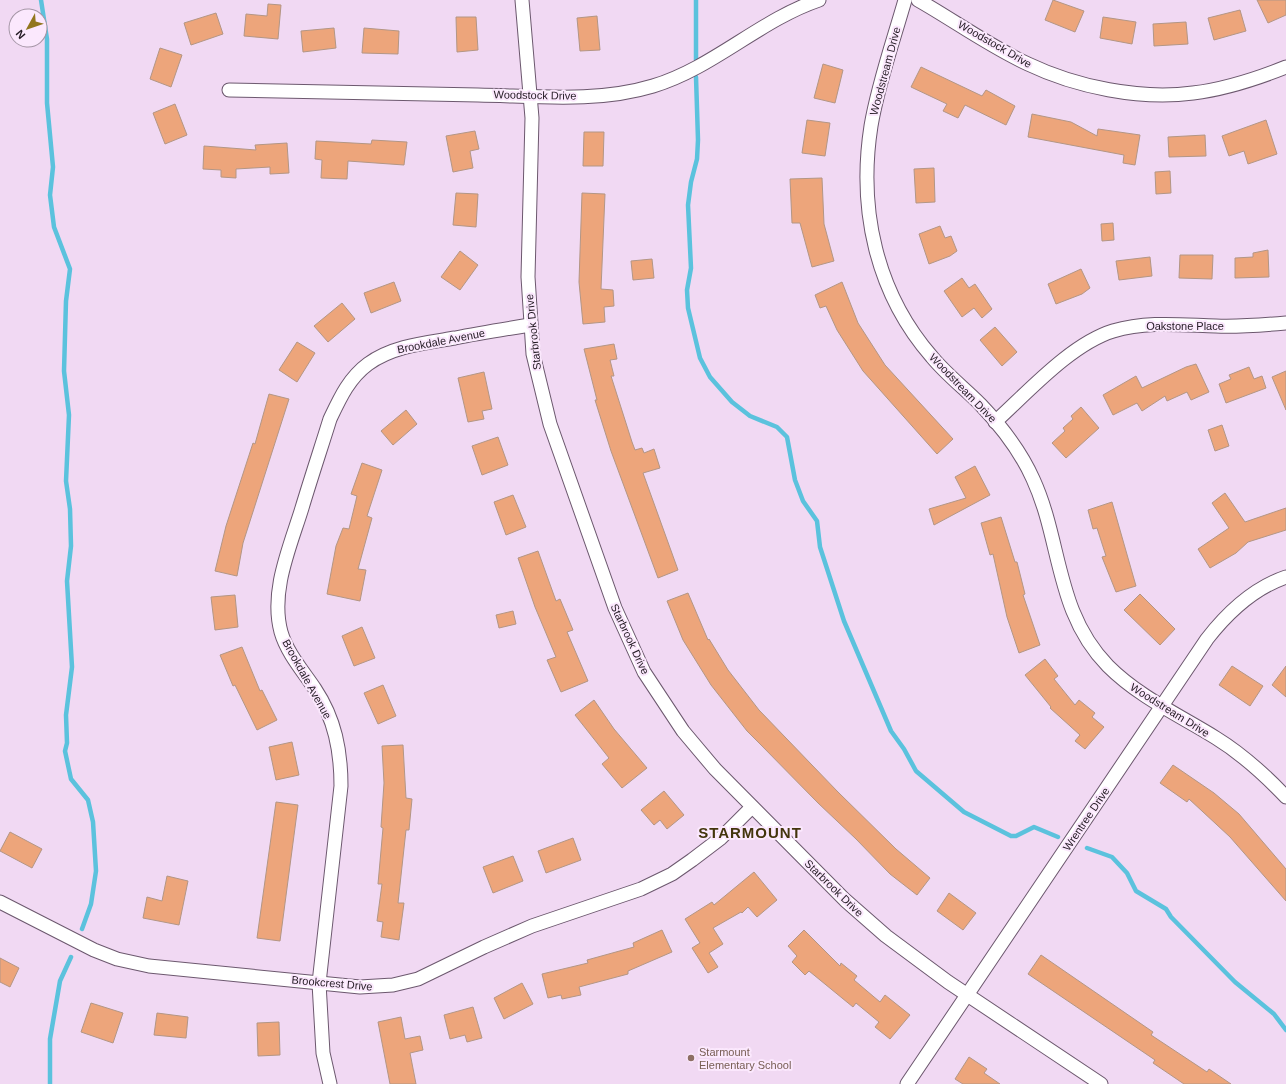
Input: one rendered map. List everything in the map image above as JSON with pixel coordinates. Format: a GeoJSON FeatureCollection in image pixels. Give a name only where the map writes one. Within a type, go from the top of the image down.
{"type":"FeatureCollection","features":[{"type":"Feature","properties":{"kind":"street","name":"Starbrook Drive"},"geometry":{"type":"LineString","coordinates":[[522,0],[531,96],[531,183],[528,277],[530,324],[537,378],[550,424],[624,630],[644,672],[672,716],[715,770],[845,900],[886,936],[968,994],[1101,1084]]}},
{"type":"Feature","properties":{"kind":"street","name":"Woodstock Drive"},"geometry":{"type":"LineString","coordinates":[[229,90],[531,96],[594,96],[624,94],[663,83],[696,68],[791,12],[819,0]]}},
{"type":"Feature","properties":{"kind":"street","name":"Woodstream Drive"},"geometry":{"type":"LineString","coordinates":[[905,0],[871,125],[866,167],[866,196],[871,234],[878,262],[890,294],[902,316],[934,359],[995,422],[1018,452],[1033,478],[1044,506],[1065,593],[1082,632],[1106,664],[1141,694],[1218,739],[1266,777],[1286,797]]}},
{"type":"Feature","properties":{"kind":"street","name":"Woodstock Drive"},"geometry":{"type":"LineString","coordinates":[[918,0],[995,47],[1028,64],[1061,77],[1096,87],[1159,94],[1192,93],[1256,79],[1286,67]]}},
{"type":"Feature","properties":{"kind":"street","name":"Oakstone Place"},"geometry":{"type":"LineString","coordinates":[[995,422],[1074,352],[1113,332],[1141,325],[1155,324],[1218,326],[1286,323]]}},
{"type":"Feature","properties":{"kind":"street","name":"Brookdale Avenue"},"geometry":{"type":"LineString","coordinates":[[330,1084],[324,1053],[319,983],[341,786],[341,763],[337,738],[328,712],[316,690],[289,651],[281,632],[278,611],[279,590],[284,564],[330,419],[340,396],[351,380],[368,364],[387,353],[409,346],[530,324]]}},
{"type":"Feature","properties":{"kind":"street","name":"Wrentree Drive"},"geometry":{"type":"LineString","coordinates":[[907,1084],[1217,626],[1251,595],[1273,582],[1286,577]]}},
{"type":"Feature","properties":{"kind":"street","name":"Brookcrest Drive"},"geometry":{"type":"LineString","coordinates":[[0,902],[94,950],[117,959],[149,966],[319,983],[375,987],[393,986],[430,975],[484,947],[532,926],[641,889],[672,874],[721,838],[752,807]]}},
{"type":"Feature","properties":{"kind":"building"},"geometry":{"type":"Polygon","coordinates":[[[1053,0],[1084,11],[1075,32],[1045,20],[1053,0]]]}},
{"type":"Feature","properties":{"kind":"building"},"geometry":{"type":"Polygon","coordinates":[[[1257,0],[1286,0],[1286,15],[1268,23],[1257,0]]]}},
{"type":"Feature","properties":{"kind":"building"},"geometry":{"type":"Polygon","coordinates":[[[268,4],[281,5],[278,39],[244,36],[246,14],[267,16],[268,4]]]}},
{"type":"Feature","properties":{"kind":"building"},"geometry":{"type":"Polygon","coordinates":[[[1240,10],[1246,31],[1214,40],[1208,18],[1240,10]]]}},
{"type":"Feature","properties":{"kind":"building"},"geometry":{"type":"Polygon","coordinates":[[[216,13],[223,34],[191,45],[184,23],[216,13]]]}},
{"type":"Feature","properties":{"kind":"building"},"geometry":{"type":"Polygon","coordinates":[[[597,16],[600,50],[580,51],[577,18],[597,16]]]}},
{"type":"Feature","properties":{"kind":"building"},"geometry":{"type":"Polygon","coordinates":[[[456,17],[476,17],[478,50],[457,52],[456,17]]]}},
{"type":"Feature","properties":{"kind":"building"},"geometry":{"type":"Polygon","coordinates":[[[1103,17],[1136,22],[1132,44],[1100,38],[1103,17]]]}},
{"type":"Feature","properties":{"kind":"building"},"geometry":{"type":"Polygon","coordinates":[[[1186,22],[1188,44],[1154,46],[1153,24],[1186,22]]]}},
{"type":"Feature","properties":{"kind":"building"},"geometry":{"type":"Polygon","coordinates":[[[334,28],[336,48],[303,52],[301,31],[334,28]]]}},
{"type":"Feature","properties":{"kind":"building"},"geometry":{"type":"Polygon","coordinates":[[[364,28],[399,31],[398,54],[362,53],[364,28]]]}},
{"type":"Feature","properties":{"kind":"building"},"geometry":{"type":"Polygon","coordinates":[[[160,48],[182,55],[171,87],[150,79],[160,48]]]}},
{"type":"Feature","properties":{"kind":"building"},"geometry":{"type":"Polygon","coordinates":[[[823,64],[843,70],[835,103],[814,98],[823,64]]]}},
{"type":"Feature","properties":{"kind":"building"},"geometry":{"type":"Polygon","coordinates":[[[921,67],[982,96],[986,90],[1015,106],[1006,125],[965,105],[958,118],[943,111],[947,104],[911,87],[921,67]]]}},
{"type":"Feature","properties":{"kind":"building"},"geometry":{"type":"Polygon","coordinates":[[[175,104],[187,135],[165,144],[153,113],[175,104]]]}},
{"type":"Feature","properties":{"kind":"building"},"geometry":{"type":"Polygon","coordinates":[[[1032,114],[1071,122],[1097,136],[1098,129],[1140,135],[1135,165],[1123,163],[1124,155],[1028,137],[1032,114]]]}},
{"type":"Feature","properties":{"kind":"building"},"geometry":{"type":"Polygon","coordinates":[[[807,120],[830,123],[825,156],[802,153],[807,120]]]}},
{"type":"Feature","properties":{"kind":"building"},"geometry":{"type":"Polygon","coordinates":[[[1266,120],[1277,154],[1248,164],[1244,151],[1229,156],[1222,136],[1266,120]]]}},
{"type":"Feature","properties":{"kind":"building"},"geometry":{"type":"Polygon","coordinates":[[[475,131],[479,149],[470,151],[473,168],[453,172],[446,136],[475,131]]]}},
{"type":"Feature","properties":{"kind":"building"},"geometry":{"type":"Polygon","coordinates":[[[584,132],[604,132],[603,166],[583,166],[584,132]]]}},
{"type":"Feature","properties":{"kind":"building"},"geometry":{"type":"Polygon","coordinates":[[[1205,135],[1206,156],[1169,157],[1168,137],[1205,135]]]}},
{"type":"Feature","properties":{"kind":"building"},"geometry":{"type":"Polygon","coordinates":[[[372,140],[407,142],[404,165],[348,161],[347,179],[321,178],[322,160],[315,159],[316,141],[371,144],[372,140]]]}},
{"type":"Feature","properties":{"kind":"building"},"geometry":{"type":"Polygon","coordinates":[[[287,143],[289,173],[270,174],[270,167],[236,169],[236,178],[221,177],[221,170],[203,169],[204,146],[256,150],[255,145],[287,143]]]}},
{"type":"Feature","properties":{"kind":"building"},"geometry":{"type":"Polygon","coordinates":[[[934,168],[935,202],[916,203],[914,169],[934,168]]]}},
{"type":"Feature","properties":{"kind":"building"},"geometry":{"type":"Polygon","coordinates":[[[1170,171],[1171,193],[1156,194],[1155,172],[1170,171]]]}},
{"type":"Feature","properties":{"kind":"building"},"geometry":{"type":"Polygon","coordinates":[[[822,178],[824,224],[834,261],[812,267],[800,223],[792,223],[790,179],[822,178]]]}},
{"type":"Feature","properties":{"kind":"building"},"geometry":{"type":"Polygon","coordinates":[[[456,193],[478,194],[476,227],[453,225],[456,193]]]}},
{"type":"Feature","properties":{"kind":"building"},"geometry":{"type":"Polygon","coordinates":[[[582,193],[605,194],[601,289],[613,290],[614,306],[604,307],[605,322],[583,324],[579,282],[582,193]]]}},
{"type":"Feature","properties":{"kind":"building"},"geometry":{"type":"Polygon","coordinates":[[[1113,223],[1114,240],[1102,241],[1101,224],[1113,223]]]}},
{"type":"Feature","properties":{"kind":"building"},"geometry":{"type":"Polygon","coordinates":[[[940,226],[945,238],[951,236],[957,251],[950,256],[929,264],[919,234],[940,226]]]}},
{"type":"Feature","properties":{"kind":"building"},"geometry":{"type":"Polygon","coordinates":[[[1268,250],[1269,277],[1235,278],[1235,258],[1253,257],[1253,253],[1268,250]]]}},
{"type":"Feature","properties":{"kind":"building"},"geometry":{"type":"Polygon","coordinates":[[[460,251],[478,265],[460,290],[441,277],[460,251]]]}},
{"type":"Feature","properties":{"kind":"building"},"geometry":{"type":"Polygon","coordinates":[[[1180,255],[1213,255],[1212,279],[1179,278],[1180,255]]]}},
{"type":"Feature","properties":{"kind":"building"},"geometry":{"type":"Polygon","coordinates":[[[1150,257],[1152,276],[1119,280],[1116,261],[1150,257]]]}},
{"type":"Feature","properties":{"kind":"building"},"geometry":{"type":"Polygon","coordinates":[[[652,259],[654,278],[633,280],[631,261],[652,259]]]}},
{"type":"Feature","properties":{"kind":"building"},"geometry":{"type":"Polygon","coordinates":[[[1081,269],[1090,288],[1082,294],[1056,304],[1048,284],[1081,269]]]}},
{"type":"Feature","properties":{"kind":"building"},"geometry":{"type":"Polygon","coordinates":[[[962,278],[969,288],[975,284],[992,309],[982,318],[974,308],[962,317],[944,291],[962,278]]]}},
{"type":"Feature","properties":{"kind":"building"},"geometry":{"type":"Polygon","coordinates":[[[394,282],[401,301],[371,313],[364,293],[394,282]]]}},
{"type":"Feature","properties":{"kind":"building"},"geometry":{"type":"Polygon","coordinates":[[[842,282],[858,323],[885,365],[953,439],[937,454],[863,371],[837,330],[826,306],[820,308],[815,295],[842,282]]]}},
{"type":"Feature","properties":{"kind":"building"},"geometry":{"type":"Polygon","coordinates":[[[342,303],[355,319],[328,342],[314,326],[342,303]]]}},
{"type":"Feature","properties":{"kind":"building"},"geometry":{"type":"Polygon","coordinates":[[[995,327],[1017,352],[1002,366],[980,340],[995,327]]]}},
{"type":"Feature","properties":{"kind":"building"},"geometry":{"type":"Polygon","coordinates":[[[297,342],[315,353],[297,382],[279,370],[297,342]]]}},
{"type":"Feature","properties":{"kind":"building"},"geometry":{"type":"Polygon","coordinates":[[[614,344],[617,359],[610,360],[614,376],[611,376],[632,442],[635,450],[642,448],[644,453],[654,449],[660,468],[643,473],[678,570],[658,578],[611,451],[595,400],[597,400],[584,349],[614,344]]]}},
{"type":"Feature","properties":{"kind":"building"},"geometry":{"type":"Polygon","coordinates":[[[1196,364],[1209,392],[1191,400],[1187,392],[1167,401],[1165,396],[1142,411],[1137,403],[1113,415],[1103,395],[1136,376],[1142,388],[1186,367],[1196,364]]]}},
{"type":"Feature","properties":{"kind":"building"},"geometry":{"type":"Polygon","coordinates":[[[1249,367],[1254,379],[1262,376],[1266,388],[1226,403],[1219,384],[1231,379],[1229,375],[1249,367]]]}},
{"type":"Feature","properties":{"kind":"building"},"geometry":{"type":"Polygon","coordinates":[[[1286,371],[1286,410],[1272,377],[1286,371]]]}},
{"type":"Feature","properties":{"kind":"building"},"geometry":{"type":"Polygon","coordinates":[[[484,372],[492,409],[482,411],[484,419],[468,422],[458,378],[484,372]]]}},
{"type":"Feature","properties":{"kind":"building"},"geometry":{"type":"Polygon","coordinates":[[[269,394],[289,399],[243,543],[237,576],[215,571],[226,526],[253,443],[255,444],[269,394]]]}},
{"type":"Feature","properties":{"kind":"building"},"geometry":{"type":"Polygon","coordinates":[[[1081,407],[1099,428],[1066,458],[1052,443],[1065,431],[1063,428],[1073,419],[1071,416],[1081,407]]]}},
{"type":"Feature","properties":{"kind":"building"},"geometry":{"type":"Polygon","coordinates":[[[406,410],[417,424],[393,445],[381,431],[406,410]]]}},
{"type":"Feature","properties":{"kind":"building"},"geometry":{"type":"Polygon","coordinates":[[[1222,425],[1229,446],[1215,451],[1208,430],[1222,425]]]}},
{"type":"Feature","properties":{"kind":"building"},"geometry":{"type":"Polygon","coordinates":[[[498,437],[508,465],[482,475],[472,446],[498,437]]]}},
{"type":"Feature","properties":{"kind":"building"},"geometry":{"type":"Polygon","coordinates":[[[362,463],[382,470],[367,516],[372,518],[358,569],[366,570],[360,601],[327,594],[336,546],[343,528],[349,529],[357,496],[351,494],[362,463]]]}},
{"type":"Feature","properties":{"kind":"building"},"geometry":{"type":"Polygon","coordinates":[[[975,466],[990,495],[934,525],[929,509],[966,498],[955,477],[975,466]]]}},
{"type":"Feature","properties":{"kind":"building"},"geometry":{"type":"Polygon","coordinates":[[[1225,493],[1245,522],[1286,508],[1286,530],[1248,542],[1236,553],[1210,568],[1198,549],[1229,528],[1212,503],[1225,493]]]}},
{"type":"Feature","properties":{"kind":"building"},"geometry":{"type":"Polygon","coordinates":[[[513,495],[526,527],[506,535],[494,502],[513,495]]]}},
{"type":"Feature","properties":{"kind":"building"},"geometry":{"type":"Polygon","coordinates":[[[1112,502],[1136,586],[1116,592],[1102,557],[1106,556],[1097,528],[1093,529],[1088,510],[1112,502]]]}},
{"type":"Feature","properties":{"kind":"building"},"geometry":{"type":"Polygon","coordinates":[[[1001,517],[1015,562],[1017,562],[1025,594],[1023,595],[1040,645],[1019,653],[1007,617],[993,554],[990,555],[981,523],[1001,517]]]}},
{"type":"Feature","properties":{"kind":"building"},"geometry":{"type":"Polygon","coordinates":[[[538,551],[556,601],[560,599],[573,630],[567,632],[588,681],[561,692],[547,660],[556,657],[535,607],[518,558],[538,551]]]}},
{"type":"Feature","properties":{"kind":"building"},"geometry":{"type":"Polygon","coordinates":[[[688,593],[708,640],[709,639],[728,670],[759,710],[838,792],[896,849],[930,878],[917,895],[890,874],[747,731],[711,685],[683,640],[667,601],[688,593]]]}},
{"type":"Feature","properties":{"kind":"building"},"geometry":{"type":"Polygon","coordinates":[[[1140,594],[1175,629],[1160,645],[1124,610],[1140,594]]]}},
{"type":"Feature","properties":{"kind":"building"},"geometry":{"type":"Polygon","coordinates":[[[235,595],[238,627],[215,630],[211,597],[235,595]]]}},
{"type":"Feature","properties":{"kind":"building"},"geometry":{"type":"Polygon","coordinates":[[[513,611],[516,624],[499,628],[496,615],[513,611]]]}},
{"type":"Feature","properties":{"kind":"building"},"geometry":{"type":"Polygon","coordinates":[[[362,627],[375,658],[354,666],[342,636],[362,627]]]}},
{"type":"Feature","properties":{"kind":"building"},"geometry":{"type":"Polygon","coordinates":[[[242,647],[260,691],[262,690],[277,720],[257,730],[235,685],[233,686],[220,655],[242,647]]]}},
{"type":"Feature","properties":{"kind":"building"},"geometry":{"type":"Polygon","coordinates":[[[1045,659],[1058,676],[1054,679],[1075,705],[1079,700],[1095,713],[1092,717],[1104,727],[1085,749],[1075,741],[1080,735],[1050,708],[1051,707],[1025,675],[1045,659]]]}},
{"type":"Feature","properties":{"kind":"building"},"geometry":{"type":"Polygon","coordinates":[[[1232,666],[1263,686],[1250,706],[1219,685],[1232,666]]]}},
{"type":"Feature","properties":{"kind":"building"},"geometry":{"type":"Polygon","coordinates":[[[1286,666],[1286,697],[1272,685],[1286,666]]]}},
{"type":"Feature","properties":{"kind":"building"},"geometry":{"type":"Polygon","coordinates":[[[383,685],[396,716],[378,724],[364,693],[383,685]]]}},
{"type":"Feature","properties":{"kind":"building"},"geometry":{"type":"Polygon","coordinates":[[[594,700],[614,729],[647,768],[622,788],[602,764],[609,758],[575,715],[594,700]]]}},
{"type":"Feature","properties":{"kind":"building"},"geometry":{"type":"Polygon","coordinates":[[[292,742],[299,775],[276,780],[269,747],[292,742]]]}},
{"type":"Feature","properties":{"kind":"building"},"geometry":{"type":"Polygon","coordinates":[[[403,745],[406,798],[412,799],[409,830],[406,830],[398,903],[404,903],[399,940],[381,937],[383,922],[377,921],[382,884],[378,884],[383,828],[381,827],[384,783],[382,746],[403,745]]]}},
{"type":"Feature","properties":{"kind":"building"},"geometry":{"type":"Polygon","coordinates":[[[1173,765],[1214,793],[1239,814],[1286,869],[1286,901],[1230,837],[1189,799],[1187,802],[1160,783],[1173,765]]]}},
{"type":"Feature","properties":{"kind":"building"},"geometry":{"type":"Polygon","coordinates":[[[664,791],[684,815],[667,829],[660,820],[654,825],[641,810],[664,791]]]}},
{"type":"Feature","properties":{"kind":"building"},"geometry":{"type":"Polygon","coordinates":[[[276,802],[298,805],[280,941],[257,938],[276,802]]]}},
{"type":"Feature","properties":{"kind":"building"},"geometry":{"type":"Polygon","coordinates":[[[10,832],[42,849],[32,868],[0,851],[10,832]]]}},
{"type":"Feature","properties":{"kind":"building"},"geometry":{"type":"Polygon","coordinates":[[[573,838],[581,860],[546,873],[538,851],[573,838]]]}},
{"type":"Feature","properties":{"kind":"building"},"geometry":{"type":"Polygon","coordinates":[[[513,856],[523,881],[493,893],[483,867],[513,856]]]}},
{"type":"Feature","properties":{"kind":"building"},"geometry":{"type":"Polygon","coordinates":[[[754,872],[777,900],[757,917],[748,907],[742,913],[741,912],[713,928],[723,944],[709,953],[718,967],[708,973],[692,948],[700,943],[685,919],[712,902],[714,905],[754,872]]]}},
{"type":"Feature","properties":{"kind":"building"},"geometry":{"type":"Polygon","coordinates":[[[167,876],[188,881],[179,925],[143,918],[147,897],[162,901],[167,876]]]}},
{"type":"Feature","properties":{"kind":"building"},"geometry":{"type":"Polygon","coordinates":[[[949,893],[976,913],[963,930],[937,911],[949,893]]]}},
{"type":"Feature","properties":{"kind":"building"},"geometry":{"type":"Polygon","coordinates":[[[662,930],[672,952],[628,971],[628,974],[579,987],[581,995],[562,999],[561,995],[548,998],[542,974],[588,963],[587,960],[634,947],[633,943],[662,930]]]}},
{"type":"Feature","properties":{"kind":"building"},"geometry":{"type":"Polygon","coordinates":[[[804,930],[840,966],[841,963],[857,976],[854,980],[880,1002],[885,995],[910,1015],[890,1039],[875,1027],[879,1022],[856,1003],[853,1007],[809,971],[805,975],[792,962],[797,956],[788,946],[804,930]]]}},
{"type":"Feature","properties":{"kind":"building"},"geometry":{"type":"Polygon","coordinates":[[[1041,955],[1153,1032],[1151,1035],[1207,1072],[1209,1069],[1231,1084],[1184,1084],[1153,1063],[1155,1060],[1028,974],[1041,955]]]}},
{"type":"Feature","properties":{"kind":"building"},"geometry":{"type":"Polygon","coordinates":[[[0,958],[19,968],[10,987],[0,982],[0,958]]]}},
{"type":"Feature","properties":{"kind":"building"},"geometry":{"type":"Polygon","coordinates":[[[522,983],[533,1004],[504,1019],[494,998],[522,983]]]}},
{"type":"Feature","properties":{"kind":"building"},"geometry":{"type":"Polygon","coordinates":[[[91,1003],[123,1013],[113,1043],[81,1032],[91,1003]]]}},
{"type":"Feature","properties":{"kind":"building"},"geometry":{"type":"Polygon","coordinates":[[[473,1007],[482,1038],[467,1042],[465,1035],[450,1039],[444,1015],[473,1007]]]}},
{"type":"Feature","properties":{"kind":"building"},"geometry":{"type":"Polygon","coordinates":[[[157,1013],[188,1017],[186,1038],[154,1035],[157,1013]]]}},
{"type":"Feature","properties":{"kind":"building"},"geometry":{"type":"Polygon","coordinates":[[[401,1017],[405,1039],[420,1036],[423,1050],[410,1053],[416,1084],[390,1084],[378,1022],[401,1017]]]}},
{"type":"Feature","properties":{"kind":"building"},"geometry":{"type":"Polygon","coordinates":[[[279,1022],[280,1055],[258,1056],[257,1023],[279,1022]]]}},
{"type":"Feature","properties":{"kind":"building"},"geometry":{"type":"Polygon","coordinates":[[[969,1057],[987,1069],[984,1073],[1000,1084],[963,1084],[955,1079],[969,1057]]]}},
{"type":"Feature","properties":{"kind":"waterway"},"geometry":{"type":"LineString","coordinates":[[41,0],[47,39],[47,103],[53,167],[50,195],[54,227],[70,269],[66,301],[64,371],[69,415],[66,481],[70,509],[71,546],[67,581],[72,667],[66,715],[67,743],[65,751],[71,779],[88,800],[93,822],[96,871],[91,904],[82,929]]}},
{"type":"Feature","properties":{"kind":"waterway"},"geometry":{"type":"LineString","coordinates":[[696,0],[696,60]]}},
{"type":"Feature","properties":{"kind":"waterway"},"geometry":{"type":"LineString","coordinates":[[696,77],[698,140],[697,159],[691,182],[688,205],[691,268],[687,290],[688,308],[700,358],[710,377],[732,402],[750,416],[777,427],[787,437],[795,480],[803,501],[817,521],[820,547],[844,621],[891,731],[904,749],[916,771],[964,812],[1011,836],[1016,836],[1034,827],[1058,837]]}},
{"type":"Feature","properties":{"kind":"waterway"},"geometry":{"type":"LineString","coordinates":[[1087,848],[1112,857],[1127,873],[1136,891],[1166,909],[1171,917],[1235,982],[1274,1014],[1286,1030]]}},
{"type":"Feature","properties":{"kind":"waterway"},"geometry":{"type":"LineString","coordinates":[[50,1084],[50,1039],[60,981],[71,957]]}},
{"type":"Feature","properties":{"kind":"place","name":"Starmount Elementary School"},"geometry":{"type":"Point","coordinates":[691,1058]}},
{"type":"Feature","properties":{"kind":"district","name":"STARMOUNT"},"geometry":{"type":"Point","coordinates":[750,832]}}]}
